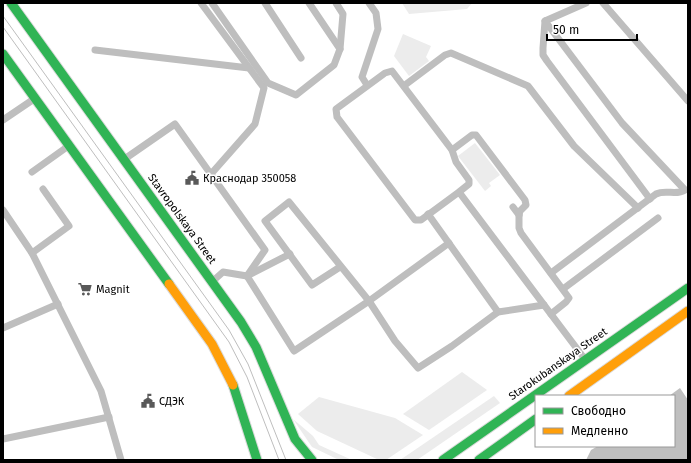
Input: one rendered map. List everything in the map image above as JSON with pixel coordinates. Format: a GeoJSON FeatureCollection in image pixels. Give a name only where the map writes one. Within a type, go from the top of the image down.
{"type":"FeatureCollection","features":[{"type":"Feature","properties":{"kind":"main road","name":"Stavropolskaya Street"},"geometry":{"type":"LineString","coordinates":[[11,3],[241,322],[252,341],[295,439],[312,460]]}},
{"type":"Feature","properties":{"kind":"main road"},"geometry":{"type":"LineString","coordinates":[[3,54],[212,344],[233,385],[257,460]]}},
{"type":"Feature","properties":{"kind":"main road","name":"Starokubanskaya Street"},"geometry":{"type":"LineString","coordinates":[[535,395],[688,288]]}},
{"type":"Feature","properties":{"kind":"main road"},"geometry":{"type":"LineString","coordinates":[[570,395],[688,311]]}},
{"type":"Feature","properties":{"kind":"main road","name":"Starokubanskaya Street"},"geometry":{"type":"LineString","coordinates":[[443,460],[535,395]]}},
{"type":"Feature","properties":{"kind":"main road"},"geometry":{"type":"LineString","coordinates":[[479,460],[535,420]]}},
{"type":"Feature","properties":{"kind":"lane"},"geometry":{"type":"LineString","coordinates":[[201,3],[264,88],[256,124],[211,174]]}},
{"type":"Feature","properties":{"kind":"lane"},"geometry":{"type":"LineString","coordinates":[[212,3],[268,83],[296,95],[334,65],[340,49],[343,14],[336,3]]}},
{"type":"Feature","properties":{"kind":"lane"},"geometry":{"type":"LineString","coordinates":[[265,3],[301,58]]}},
{"type":"Feature","properties":{"kind":"lane"},"geometry":{"type":"LineString","coordinates":[[309,3],[340,49]]}},
{"type":"Feature","properties":{"kind":"lane"},"geometry":{"type":"LineString","coordinates":[[367,85],[362,77],[378,29],[376,13],[369,3]]}},
{"type":"Feature","properties":{"kind":"lane"},"geometry":{"type":"LineString","coordinates":[[545,21],[586,3]]}},
{"type":"Feature","properties":{"kind":"lane"},"geometry":{"type":"LineString","coordinates":[[603,3],[688,101]]}},
{"type":"Feature","properties":{"kind":"lane"},"geometry":{"type":"LineString","coordinates":[[545,21],[622,123],[687,190],[680,193],[661,191],[638,208],[616,220],[551,273]]}},
{"type":"Feature","properties":{"kind":"lane"},"geometry":{"type":"LineString","coordinates":[[545,21],[543,55],[650,199]]}},
{"type":"Feature","properties":{"kind":"lane"},"geometry":{"type":"LineString","coordinates":[[95,50],[249,68]]}},
{"type":"Feature","properties":{"kind":"lane"},"geometry":{"type":"LineString","coordinates":[[405,85],[445,55],[451,53],[520,81],[533,92],[574,146],[638,208]]}},
{"type":"Feature","properties":{"kind":"lane"},"geometry":{"type":"LineString","coordinates":[[388,71],[392,71],[405,85],[452,150],[456,162],[469,180],[469,184],[419,221],[412,217],[337,117],[336,109],[367,85],[388,71]]}},
{"type":"Feature","properties":{"kind":"lane"},"geometry":{"type":"LineString","coordinates":[[3,120],[35,98]]}},
{"type":"Feature","properties":{"kind":"lane"},"geometry":{"type":"LineString","coordinates":[[124,159],[175,124],[265,250],[247,276]]}},
{"type":"Feature","properties":{"kind":"lane"},"geometry":{"type":"LineString","coordinates":[[452,150],[472,135],[479,138],[526,200],[526,205],[519,215],[518,228],[569,298],[568,301],[550,314]]}},
{"type":"Feature","properties":{"kind":"lane"},"geometry":{"type":"LineString","coordinates":[[32,172],[69,146]]}},
{"type":"Feature","properties":{"kind":"lane"},"geometry":{"type":"LineString","coordinates":[[32,253],[68,226],[43,189]]}},
{"type":"Feature","properties":{"kind":"lane"},"geometry":{"type":"LineString","coordinates":[[459,192],[585,360]]}},
{"type":"Feature","properties":{"kind":"lane"},"geometry":{"type":"LineString","coordinates":[[340,267],[312,285],[265,221],[289,202],[369,301],[395,341],[418,368],[452,346],[498,312],[544,305]]}},
{"type":"Feature","properties":{"kind":"lane"},"geometry":{"type":"LineString","coordinates":[[513,207],[519,215]]}},
{"type":"Feature","properties":{"kind":"lane"},"geometry":{"type":"LineString","coordinates":[[3,211],[32,253],[101,391],[121,460]]}},
{"type":"Feature","properties":{"kind":"lane"},"geometry":{"type":"LineString","coordinates":[[428,214],[498,312]]}},
{"type":"Feature","properties":{"kind":"lane"},"geometry":{"type":"LineString","coordinates":[[563,289],[658,218]]}},
{"type":"Feature","properties":{"kind":"lane"},"geometry":{"type":"LineString","coordinates":[[247,276],[294,351],[369,301],[449,243]]}},
{"type":"Feature","properties":{"kind":"lane"},"geometry":{"type":"LineString","coordinates":[[212,281],[223,272],[247,276],[290,254]]}},
{"type":"Feature","properties":{"kind":"lane"},"geometry":{"type":"LineString","coordinates":[[3,328],[58,304]]}},
{"type":"Feature","properties":{"kind":"lane"},"geometry":{"type":"LineString","coordinates":[[3,439],[109,417]]}},
{"type":"Feature","properties":{"kind":"shaded area"},"geometry":{"type":"Polygon","coordinates":[[[402,3],[472,3],[467,9],[409,14],[402,3]]]}},
{"type":"Feature","properties":{"kind":"shaded area"},"geometry":{"type":"Polygon","coordinates":[[[403,34],[431,46],[426,57],[429,61],[409,76],[394,56],[403,34]]]}},
{"type":"Feature","properties":{"kind":"shaded area"},"geometry":{"type":"Polygon","coordinates":[[[475,143],[500,175],[489,183],[491,186],[485,191],[458,156],[475,143]]]}},
{"type":"Feature","properties":{"kind":"shaded area"},"geometry":{"type":"Polygon","coordinates":[[[462,372],[487,390],[429,430],[403,414],[462,372]]]}},
{"type":"Feature","properties":{"kind":"shaded area"},"geometry":{"type":"Polygon","coordinates":[[[680,388],[688,400],[688,460],[586,460],[591,450],[596,447],[675,447],[675,395],[670,395],[680,388]]]}},
{"type":"Feature","properties":{"kind":"shaded area"},"geometry":{"type":"Polygon","coordinates":[[[494,396],[500,403],[417,460],[400,460],[494,396]]]}},
{"type":"Feature","properties":{"kind":"shaded area"},"geometry":{"type":"Polygon","coordinates":[[[319,397],[395,418],[423,435],[386,460],[379,460],[317,431],[298,414],[319,397]]]}},
{"type":"Feature","properties":{"kind":"shaded area"},"geometry":{"type":"Polygon","coordinates":[[[293,419],[313,436],[319,445],[352,460],[339,460],[312,447],[293,419]]]}},
{"type":"Feature","properties":{"kind":"tram line"},"geometry":{"type":"LineString","coordinates":[[3,16],[229,330],[248,364],[286,460]]}},
{"type":"Feature","properties":{"kind":"tram line"},"geometry":{"type":"LineString","coordinates":[[3,27],[229,342],[247,377],[279,460]]}},
{"type":"Feature","properties":{"kind":"traffic: fast"},"geometry":{"type":"LineString","coordinates":[[11,3],[241,322],[256,347],[295,439],[312,460]]}},
{"type":"Feature","properties":{"kind":"traffic: fast"},"geometry":{"type":"LineString","coordinates":[[3,54],[169,284]]}},
{"type":"Feature","properties":{"kind":"traffic: fast"},"geometry":{"type":"LineString","coordinates":[[536,395],[688,288]]}},
{"type":"Feature","properties":{"kind":"traffic: fast"},"geometry":{"type":"LineString","coordinates":[[233,385],[257,460]]}},
{"type":"Feature","properties":{"kind":"traffic: fast"},"geometry":{"type":"LineString","coordinates":[[443,460],[535,395]]}},
{"type":"Feature","properties":{"kind":"traffic: fast"},"geometry":{"type":"LineString","coordinates":[[479,460],[535,420]]}},
{"type":"Feature","properties":{"kind":"traffic: slow"},"geometry":{"type":"LineString","coordinates":[[169,284],[212,344],[233,385]]}},
{"type":"Feature","properties":{"kind":"traffic: slow"},"geometry":{"type":"LineString","coordinates":[[570,395],[688,311]]}},
{"type":"Feature","properties":{"kind":"place","name":"Краснодар 350058"},"geometry":{"type":"Point","coordinates":[192,178]}},
{"type":"Feature","properties":{"kind":"place","name":"Magnit"},"geometry":{"type":"Point","coordinates":[85,289]}},
{"type":"Feature","properties":{"kind":"place","name":"СДЭК"},"geometry":{"type":"Point","coordinates":[148,401]}}]}
